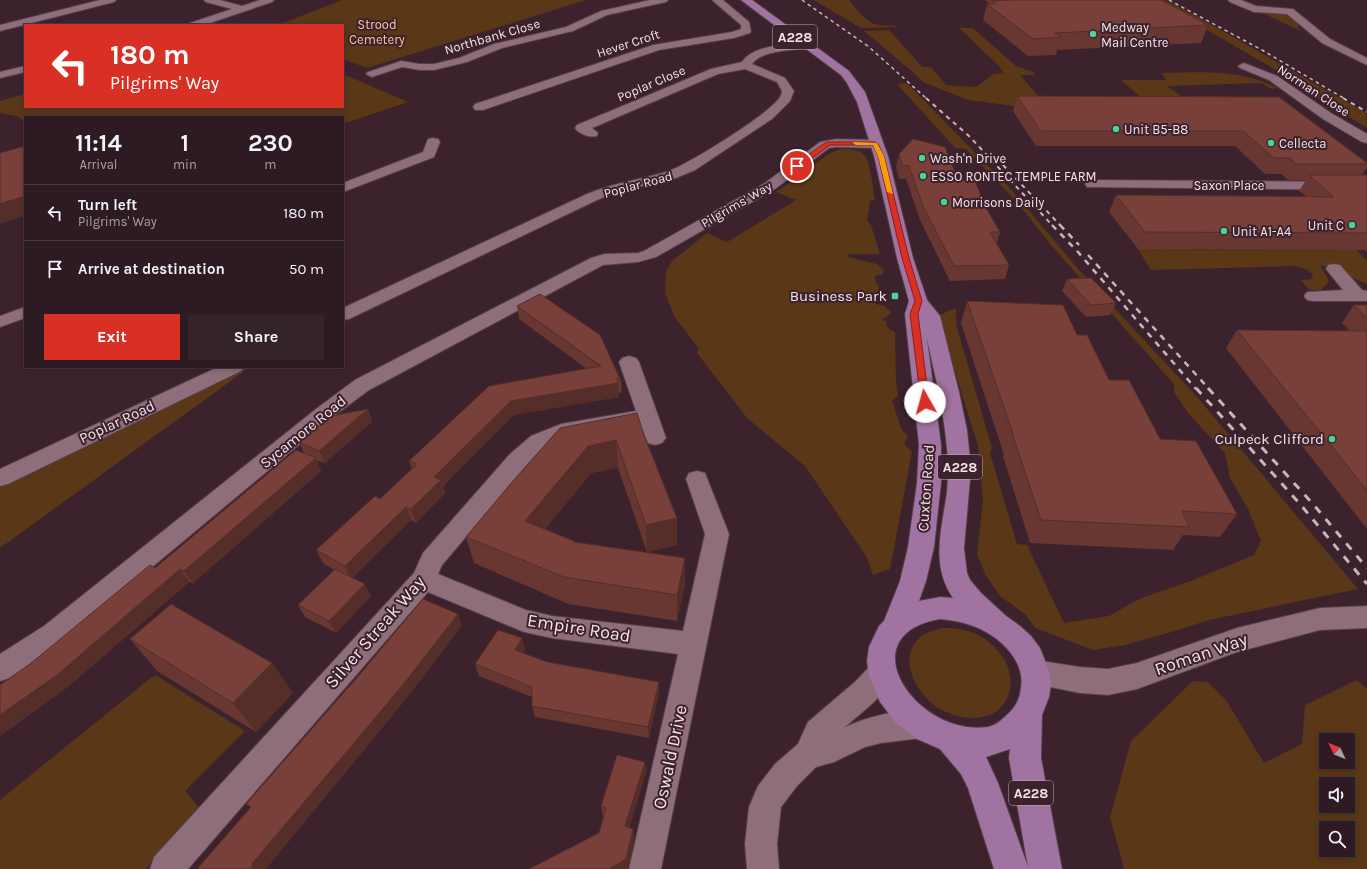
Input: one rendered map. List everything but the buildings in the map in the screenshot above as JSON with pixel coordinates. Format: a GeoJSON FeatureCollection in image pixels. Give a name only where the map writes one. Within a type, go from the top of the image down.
{"type":"FeatureCollection","features":[{"type":"Feature","properties":{"kind":"main road","name":"Cuxton Road"},"geometry":{"type":"LineString","coordinates":[[746,0],[845,73],[854,83],[862,99],[875,144],[881,156],[905,258],[918,301],[931,316],[957,434],[960,482],[953,544],[952,560],[954,574],[965,593],[996,624]]}},
{"type":"Feature","properties":{"kind":"main road","name":"Cuxton Road"},"geometry":{"type":"LineString","coordinates":[[896,625],[913,581],[920,547],[929,483],[930,445],[914,314],[918,301]]}},
{"type":"Feature","properties":{"kind":"main road"},"geometry":{"type":"LineString","coordinates":[[940,608],[955,608],[972,612],[996,624],[1021,647],[1029,658],[1035,672],[1035,687],[1032,703],[1027,715],[1012,732],[996,740],[979,743],[951,739],[938,734],[922,724],[907,712],[893,696],[887,686],[883,672],[882,650],[889,632],[896,625],[917,612],[940,608]]}},
{"type":"Feature","properties":{"kind":"main road","name":"A228"},"geometry":{"type":"LineString","coordinates":[[1027,715],[1025,758],[1046,869]]}},
{"type":"Feature","properties":{"kind":"main road","name":"A228"},"geometry":{"type":"LineString","coordinates":[[951,739],[972,763],[982,783],[1011,869]]}},
{"type":"Feature","properties":{"kind":"street"},"geometry":{"type":"LineString","coordinates":[[0,28],[111,0]]}},
{"type":"Feature","properties":{"kind":"street"},"geometry":{"type":"LineString","coordinates":[[209,0],[243,9]]}},
{"type":"Feature","properties":{"kind":"street"},"geometry":{"type":"LineString","coordinates":[[197,24],[269,0]]}},
{"type":"Feature","properties":{"kind":"street","name":"Northbank Close"},"geometry":{"type":"LineString","coordinates":[[372,74],[401,64],[420,67],[434,67],[463,60],[498,46],[569,29],[599,14],[663,0]]}},
{"type":"Feature","properties":{"kind":"street","name":"Hever Croft"},"geometry":{"type":"LineString","coordinates":[[479,107],[657,47],[734,35],[746,31],[746,24],[717,0]]}},
{"type":"Feature","properties":{"kind":"street"},"geometry":{"type":"LineString","coordinates":[[1233,0],[1254,9],[1290,11],[1332,44],[1367,62]]}},
{"type":"Feature","properties":{"kind":"street"},"geometry":{"type":"LineString","coordinates":[[746,65],[749,59],[761,52],[807,46]]}},
{"type":"Feature","properties":{"kind":"street","name":"Poplar Close"},"geometry":{"type":"LineString","coordinates":[[592,133],[581,128],[716,71],[746,65]]}},
{"type":"Feature","properties":{"kind":"street","name":"Poplar Road"},"geometry":{"type":"LineString","coordinates":[[344,315],[592,197],[617,187],[671,175],[690,167],[752,128],[768,116],[786,98],[788,91],[781,80],[746,65]]}},
{"type":"Feature","properties":{"kind":"street","name":"Norman Close"},"geometry":{"type":"LineString","coordinates":[[1244,66],[1273,78],[1327,116],[1367,140]]}},
{"type":"Feature","properties":{"kind":"street"},"geometry":{"type":"LineString","coordinates":[[0,75],[24,69]]}},
{"type":"Feature","properties":{"kind":"street"},"geometry":{"type":"LineString","coordinates":[[344,188],[429,154],[433,142]]}},
{"type":"Feature","properties":{"kind":"street","name":"Pilgrims' Way"},"geometry":{"type":"LineString","coordinates":[[640,259],[770,186],[825,145],[836,143],[875,144]]}},
{"type":"Feature","properties":{"kind":"street","name":"Saxon Place"},"geometry":{"type":"LineString","coordinates":[[1092,184],[1367,186]]}},
{"type":"Feature","properties":{"kind":"street","name":"Sycamore Road"},"geometry":{"type":"LineString","coordinates":[[0,669],[53,634],[323,414],[362,385],[597,261],[617,257],[640,259]]}},
{"type":"Feature","properties":{"kind":"street"},"geometry":{"type":"LineString","coordinates":[[1334,269],[1362,296]]}},
{"type":"Feature","properties":{"kind":"street"},"geometry":{"type":"LineString","coordinates":[[1313,296],[1362,296]]}},
{"type":"Feature","properties":{"kind":"street"},"geometry":{"type":"LineString","coordinates":[[0,322],[24,312]]}},
{"type":"Feature","properties":{"kind":"street"},"geometry":{"type":"LineString","coordinates":[[629,362],[655,438]]}},
{"type":"Feature","properties":{"kind":"street","name":"Poplar Road"},"geometry":{"type":"LineString","coordinates":[[0,478],[232,368]]}},
{"type":"Feature","properties":{"kind":"street","name":"Silver Streak Way"},"geometry":{"type":"LineString","coordinates":[[166,869],[424,579],[432,560],[518,460],[538,440],[561,431],[647,416]]}},
{"type":"Feature","properties":{"kind":"street","name":"Oswald Drive"},"geometry":{"type":"LineString","coordinates":[[644,869],[717,534],[697,479]]}},
{"type":"Feature","properties":{"kind":"street","name":"Empire Road"},"geometry":{"type":"LineString","coordinates":[[424,579],[524,621],[552,627],[694,644]]}},
{"type":"Feature","properties":{"kind":"street","name":"Roman Way"},"geometry":{"type":"LineString","coordinates":[[1035,672],[1097,682],[1124,680],[1237,640],[1320,619],[1367,618]]}},
{"type":"Feature","properties":{"kind":"street"},"geometry":{"type":"LineString","coordinates":[[763,869],[761,844],[764,814],[767,802],[774,789],[808,754],[818,732],[866,690],[883,672]]}},
{"type":"Feature","properties":{"kind":"street"},"geometry":{"type":"LineString","coordinates":[[808,754],[834,748],[860,735],[880,729],[922,724]]}},
{"type":"Feature","properties":{"kind":"green space","name":"Strood Cemetery"},"geometry":{"type":"Polygon","coordinates":[[[342,0],[586,0],[367,68],[344,59],[344,24],[281,24],[342,0]]]}},
{"type":"Feature","properties":{"kind":"green space"},"geometry":{"type":"Polygon","coordinates":[[[814,0],[849,0],[866,19],[871,22],[880,25],[892,25],[898,27],[861,28],[814,0]]]}},
{"type":"Feature","properties":{"kind":"green space"},"geometry":{"type":"Polygon","coordinates":[[[1155,0],[1165,0],[1198,17],[1366,113],[1367,128],[1271,67],[1155,0]]]}},
{"type":"Feature","properties":{"kind":"green space"},"geometry":{"type":"Polygon","coordinates":[[[1260,12],[1285,14],[1299,25],[1297,27],[1303,32],[1260,12]]]}},
{"type":"Feature","properties":{"kind":"green space"},"geometry":{"type":"Polygon","coordinates":[[[959,28],[973,28],[1016,66],[1033,72],[1035,75],[1020,75],[1044,103],[1144,100],[1121,80],[1166,80],[1161,73],[1220,73],[1249,78],[1264,82],[1277,88],[1272,89],[1261,83],[1167,86],[1197,107],[1015,106],[968,100],[923,82],[864,31],[889,30],[922,67],[931,67],[946,85],[978,86],[993,74],[1003,73],[999,66],[959,28]]]}},
{"type":"Feature","properties":{"kind":"green space"},"geometry":{"type":"Polygon","coordinates":[[[344,74],[408,102],[344,124],[344,116],[24,116],[24,121],[17,116],[0,113],[0,101],[24,94],[24,108],[344,108],[344,74]]]}},
{"type":"Feature","properties":{"kind":"green space"},"geometry":{"type":"Polygon","coordinates":[[[907,83],[1008,186],[1080,271],[1198,398],[1358,589],[1209,620],[1125,645],[1093,650],[1035,628],[1025,614],[1000,596],[986,576],[977,554],[983,499],[978,446],[938,316],[953,309],[956,309],[956,324],[992,448],[990,453],[1017,544],[1027,545],[1064,623],[1109,616],[1139,599],[1191,581],[1254,555],[1261,541],[1248,509],[1230,478],[1225,453],[1188,413],[1174,392],[1174,384],[1051,245],[1017,202],[966,149],[955,148],[897,84],[907,83]]]}},
{"type":"Feature","properties":{"kind":"green space"},"geometry":{"type":"Polygon","coordinates":[[[841,149],[861,152],[866,157],[870,169],[875,200],[870,201],[867,220],[871,225],[880,254],[849,254],[848,257],[877,264],[884,270],[883,274],[875,276],[875,281],[879,287],[878,292],[868,294],[876,304],[885,306],[891,312],[888,316],[882,319],[887,322],[886,324],[890,330],[895,332],[896,383],[898,395],[892,401],[901,428],[908,437],[904,444],[912,452],[890,569],[873,575],[866,556],[805,466],[747,418],[697,353],[699,349],[674,316],[665,293],[666,272],[672,261],[707,233],[727,242],[796,200],[776,192],[830,153],[841,149]]]}},
{"type":"Feature","properties":{"kind":"green space"},"geometry":{"type":"Polygon","coordinates":[[[1138,249],[1356,250],[1367,260],[1367,284],[1353,278],[1342,267],[1320,266],[1329,282],[1321,290],[1309,290],[1301,280],[1313,279],[1312,274],[1306,269],[1295,266],[1151,270],[1138,249]]]}},
{"type":"Feature","properties":{"kind":"green space"},"geometry":{"type":"Polygon","coordinates":[[[246,368],[249,368],[0,548],[0,485],[246,368]]]}},
{"type":"Feature","properties":{"kind":"green space"},"geometry":{"type":"Polygon","coordinates":[[[943,628],[960,629],[976,634],[986,640],[1003,657],[1011,678],[1010,689],[1006,700],[996,712],[988,716],[976,718],[953,715],[933,704],[918,688],[910,667],[912,647],[919,639],[929,632],[943,628]]]}},
{"type":"Feature","properties":{"kind":"green space"},"geometry":{"type":"Polygon","coordinates":[[[157,676],[245,731],[185,791],[201,810],[146,869],[0,869],[0,800],[152,677],[157,676]]]}},
{"type":"Feature","properties":{"kind":"green space"},"geometry":{"type":"Polygon","coordinates":[[[1357,680],[1367,689],[1367,869],[1124,869],[1110,817],[1131,741],[1193,681],[1208,682],[1226,700],[1264,763],[1302,744],[1305,705],[1357,680]]]}},
{"type":"Feature","properties":{"kind":"railway"},"geometry":{"type":"LineString","coordinates":[[802,0],[869,47],[927,99]]}},
{"type":"Feature","properties":{"kind":"railway"},"geometry":{"type":"LineString","coordinates":[[1169,0],[1262,50],[1345,99]]}},
{"type":"Feature","properties":{"kind":"railway"},"geometry":{"type":"LineString","coordinates":[[926,98],[970,137],[1053,226]]}},
{"type":"Feature","properties":{"kind":"railway"},"geometry":{"type":"LineString","coordinates":[[1343,98],[1367,112]]}},
{"type":"Feature","properties":{"kind":"railway"},"geometry":{"type":"LineString","coordinates":[[1003,165],[1061,226]]}},
{"type":"Feature","properties":{"kind":"railway"},"geometry":{"type":"LineString","coordinates":[[1052,225],[1078,252],[1196,389]]}},
{"type":"Feature","properties":{"kind":"railway"},"geometry":{"type":"LineString","coordinates":[[1060,225],[1079,245]]}},
{"type":"Feature","properties":{"kind":"railway"},"geometry":{"type":"LineString","coordinates":[[1088,255],[1209,389]]}},
{"type":"Feature","properties":{"kind":"railway"},"geometry":{"type":"LineString","coordinates":[[1196,388],[1300,504],[1367,584]]}},
{"type":"Feature","properties":{"kind":"railway"},"geometry":{"type":"LineString","coordinates":[[1208,388],[1313,504],[1367,568]]}},
{"type":"Feature","properties":{"kind":"slow traffic"},"geometry":{"type":"LineString","coordinates":[[856,143],[875,144],[881,156],[890,192]]}},
{"type":"Feature","properties":{"kind":"place","name":"Medway Mail Centre"},"geometry":{"type":"Point","coordinates":[1093,34]}},
{"type":"Feature","properties":{"kind":"place","name":"Unit B5-B8"},"geometry":{"type":"Point","coordinates":[1116,129]}},
{"type":"Feature","properties":{"kind":"place","name":"Cellecta"},"geometry":{"type":"Point","coordinates":[1271,143]}},
{"type":"Feature","properties":{"kind":"place","name":"Wash'n Drive"},"geometry":{"type":"Point","coordinates":[922,158]}},
{"type":"Feature","properties":{"kind":"place","name":"ESSO RONTEC TEMPLE FARM"},"geometry":{"type":"Point","coordinates":[923,176]}},
{"type":"Feature","properties":{"kind":"place","name":"Morrisons Daily"},"geometry":{"type":"Point","coordinates":[944,202]}},
{"type":"Feature","properties":{"kind":"place","name":"Unit C"},"geometry":{"type":"Point","coordinates":[1352,225]}},
{"type":"Feature","properties":{"kind":"place","name":"Unit A1-A4"},"geometry":{"type":"Point","coordinates":[1224,231]}},
{"type":"Feature","properties":{"kind":"place","name":"Business Park"},"geometry":{"type":"Point","coordinates":[895,296]}},
{"type":"Feature","properties":{"kind":"place","name":"Culpeck Clifford"},"geometry":{"type":"Point","coordinates":[1332,439]}},
{"type":"Feature","properties":{"kind":"route"},"geometry":{"type":"LineString","coordinates":[[797,166],[825,145],[836,143],[875,144],[881,156],[889,185],[905,258],[918,301],[914,314],[925,402]]}}]}
